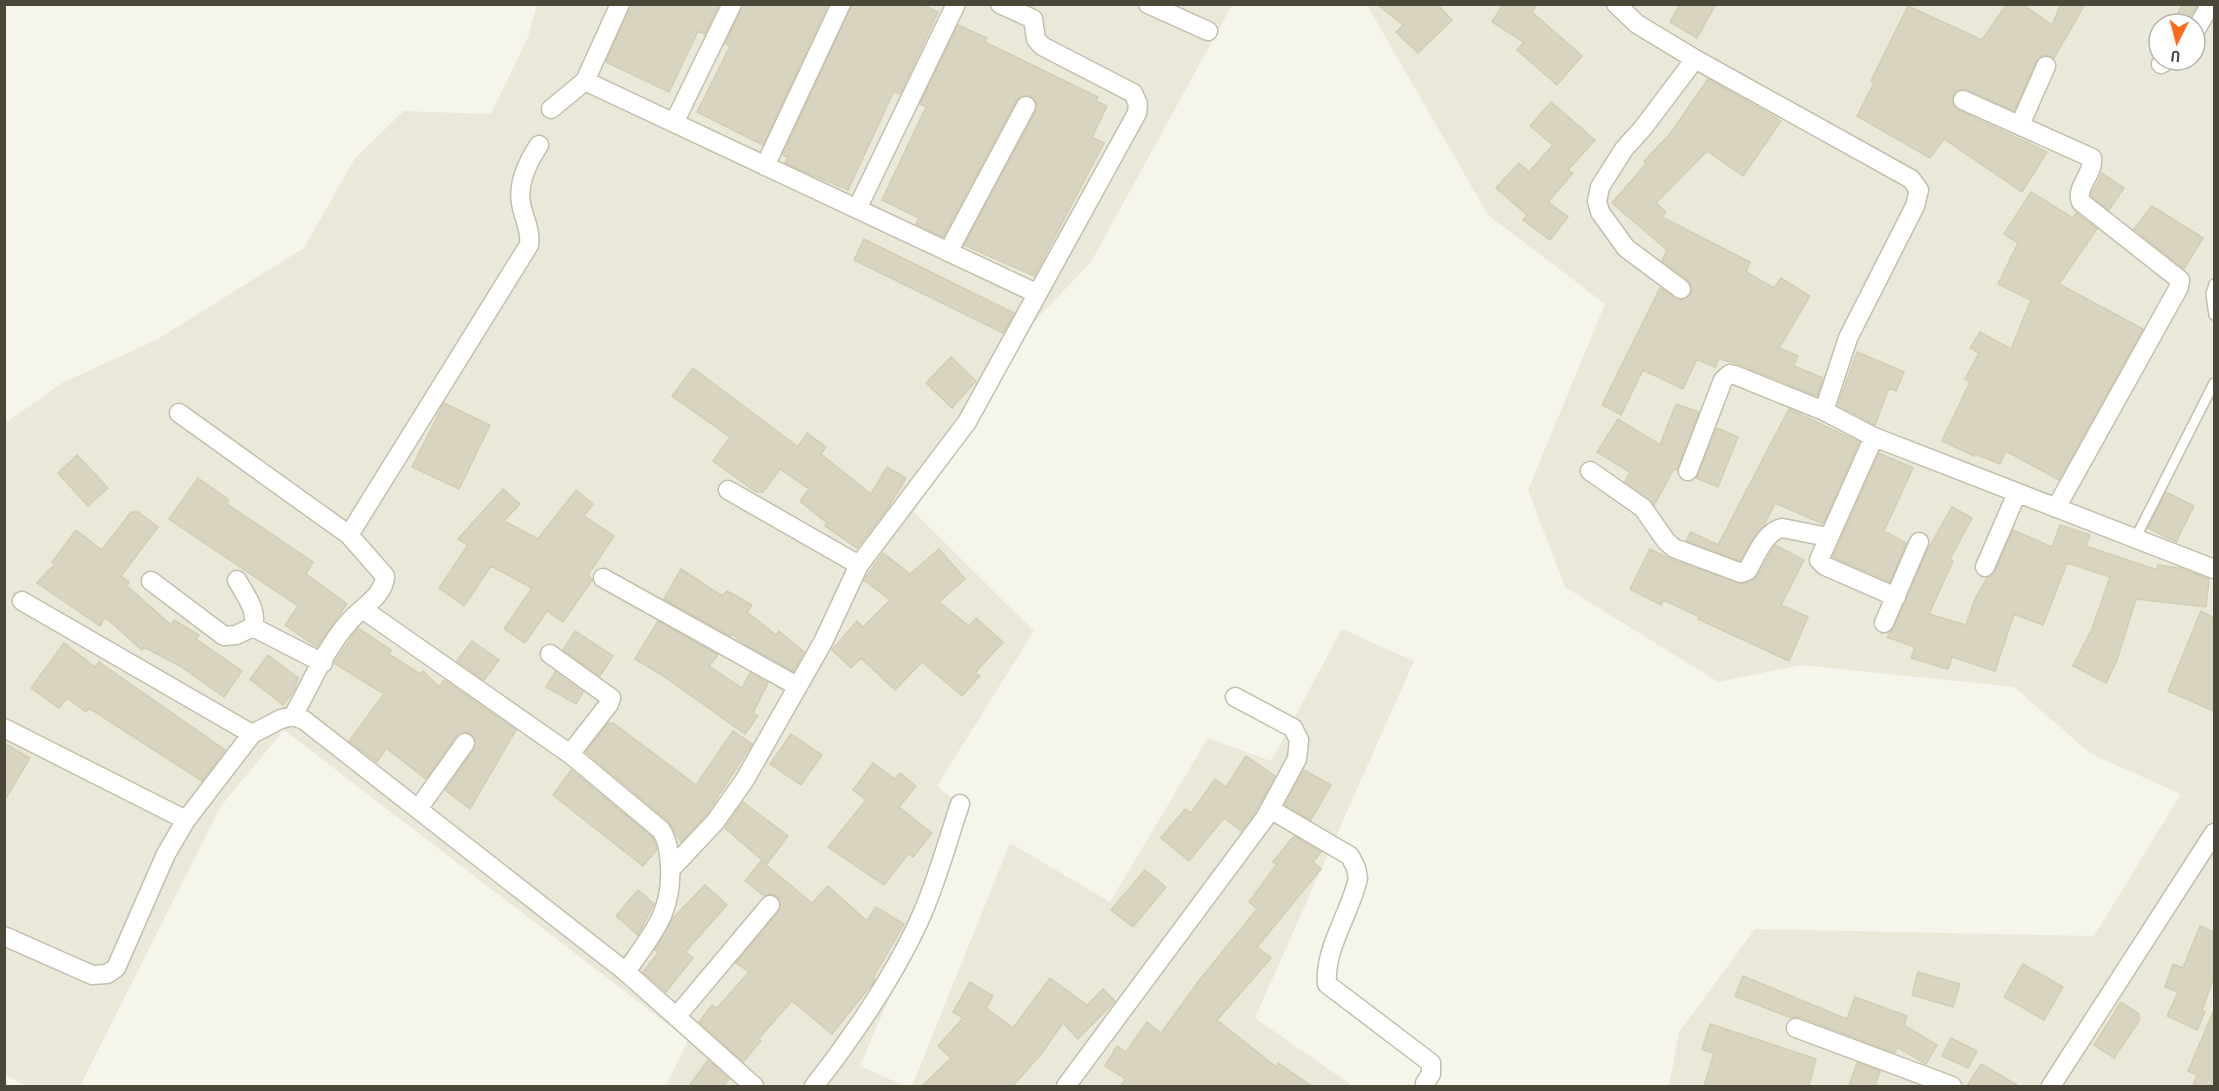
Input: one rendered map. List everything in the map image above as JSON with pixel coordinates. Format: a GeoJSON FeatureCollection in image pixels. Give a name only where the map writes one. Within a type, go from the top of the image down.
{"type":"FeatureCollection","features":[{"type":"Feature","properties":{"kind":"street"},"geometry":{"type":"LineString","coordinates":[[551,108],[585,81],[621,4]]}},
{"type":"Feature","properties":{"kind":"street"},"geometry":{"type":"LineString","coordinates":[[674,123],[732,4]]}},
{"type":"Feature","properties":{"kind":"street"},"geometry":{"type":"LineString","coordinates":[[765,166],[841,4]]}},
{"type":"Feature","properties":{"kind":"street"},"geometry":{"type":"LineString","coordinates":[[857,209],[956,4]]}},
{"type":"Feature","properties":{"kind":"street"},"geometry":{"type":"LineString","coordinates":[[670,870],[715,822],[744,781],[823,642],[859,565],[967,422],[1137,113],[1133,93],[1037,43],[1037,12],[1000,4]]}},
{"type":"Feature","properties":{"kind":"street"},"geometry":{"type":"LineString","coordinates":[[1148,4],[1208,31]]}},
{"type":"Feature","properties":{"kind":"street"},"geometry":{"type":"LineString","coordinates":[[1616,4],[1633,21],[1695,59],[1911,179],[1919,190],[1915,206],[1848,338],[1824,411]]}},
{"type":"Feature","properties":{"kind":"street"},"geometry":{"type":"LineString","coordinates":[[1633,21],[1642,4]]}},
{"type":"Feature","properties":{"kind":"street"},"geometry":{"type":"LineString","coordinates":[[1681,289],[1626,248],[1600,212],[1597,201],[1600,187],[1624,149],[1643,128],[1695,59]]}},
{"type":"Feature","properties":{"kind":"street"},"geometry":{"type":"LineString","coordinates":[[2020,125],[2046,66]]}},
{"type":"Feature","properties":{"kind":"street"},"geometry":{"type":"LineString","coordinates":[[585,81],[1036,293]]}},
{"type":"Feature","properties":{"kind":"street"},"geometry":{"type":"LineString","coordinates":[[1963,100],[2092,158],[2092,166],[2079,193],[2081,202],[2180,280],[2173,298],[2056,508]]}},
{"type":"Feature","properties":{"kind":"street"},"geometry":{"type":"LineString","coordinates":[[948,252],[1026,106]]}},
{"type":"Feature","properties":{"kind":"street"},"geometry":{"type":"LineString","coordinates":[[349,535],[529,245],[530,235],[521,204],[521,191],[529,160],[539,145]]}},
{"type":"Feature","properties":{"kind":"street"},"geometry":{"type":"LineString","coordinates":[[1688,471],[1723,380],[1730,374],[1824,411],[1875,437],[2136,537],[2214,570]]}},
{"type":"Feature","properties":{"kind":"street"},"geometry":{"type":"LineString","coordinates":[[178,413],[349,535],[385,576],[385,584],[364,610],[346,625],[293,716]]}},
{"type":"Feature","properties":{"kind":"street"},"geometry":{"type":"LineString","coordinates":[[1875,437],[1820,556],[1823,564],[1896,597]]}},
{"type":"Feature","properties":{"kind":"street"},"geometry":{"type":"LineString","coordinates":[[1590,471],[1643,508],[1666,541],[1674,548],[1739,572],[1747,571],[1767,537],[1775,530],[1782,528],[1828,537]]}},
{"type":"Feature","properties":{"kind":"street"},"geometry":{"type":"LineString","coordinates":[[728,490],[859,565]]}},
{"type":"Feature","properties":{"kind":"street"},"geometry":{"type":"LineString","coordinates":[[1985,567],[2017,493]]}},
{"type":"Feature","properties":{"kind":"street"},"geometry":{"type":"LineString","coordinates":[[1884,623],[1918,542]]}},
{"type":"Feature","properties":{"kind":"street"},"geometry":{"type":"LineString","coordinates":[[603,578],[797,686]]}},
{"type":"Feature","properties":{"kind":"street"},"geometry":{"type":"LineString","coordinates":[[237,580],[254,610],[253,627]]}},
{"type":"Feature","properties":{"kind":"street"},"geometry":{"type":"LineString","coordinates":[[151,581],[224,636],[236,635],[253,627]]}},
{"type":"Feature","properties":{"kind":"street"},"geometry":{"type":"LineString","coordinates":[[22,601],[252,734]]}},
{"type":"Feature","properties":{"kind":"street"},"geometry":{"type":"LineString","coordinates":[[364,610],[570,754],[660,830],[666,839],[670,870],[667,907],[659,924],[626,972]]}},
{"type":"Feature","properties":{"kind":"street"},"geometry":{"type":"LineString","coordinates":[[253,627],[323,663]]}},
{"type":"Feature","properties":{"kind":"street"},"geometry":{"type":"LineString","coordinates":[[550,654],[611,698],[609,704],[570,754]]}},
{"type":"Feature","properties":{"kind":"street"},"geometry":{"type":"LineString","coordinates":[[1066,1086],[1270,809],[1297,759],[1298,734],[1293,728],[1235,698]]}},
{"type":"Feature","properties":{"kind":"street"},"geometry":{"type":"LineString","coordinates":[[4,936],[92,975],[107,974],[116,968],[166,854],[186,820],[252,734],[281,719],[293,716],[304,720],[626,972],[754,1086]]}},
{"type":"Feature","properties":{"kind":"street"},"geometry":{"type":"LineString","coordinates":[[4,728],[186,820]]}},
{"type":"Feature","properties":{"kind":"street"},"geometry":{"type":"LineString","coordinates":[[418,809],[465,743]]}},
{"type":"Feature","properties":{"kind":"street"},"geometry":{"type":"LineString","coordinates":[[814,1086],[852,1036],[914,930],[927,902],[960,804]]}},
{"type":"Feature","properties":{"kind":"street"},"geometry":{"type":"LineString","coordinates":[[1270,809],[1350,856],[1358,878],[1331,954],[1327,969],[1327,984],[1431,1063],[1431,1074],[1425,1083]]}},
{"type":"Feature","properties":{"kind":"street"},"geometry":{"type":"LineString","coordinates":[[2050,1086],[2214,833]]}},
{"type":"Feature","properties":{"kind":"street"},"geometry":{"type":"LineString","coordinates":[[676,1017],[770,904]]}},
{"type":"Feature","properties":{"kind":"street"},"geometry":{"type":"LineString","coordinates":[[1796,1028],[1952,1086]]}},
{"type":"Feature","properties":{"kind":"lane"},"geometry":{"type":"LineString","coordinates":[[2214,284],[2211,300],[2214,315]]}},
{"type":"Feature","properties":{"kind":"lane"},"geometry":{"type":"LineString","coordinates":[[2136,537],[2214,383]]}},
{"type":"Feature","properties":{"kind":"shaded area"},"geometry":{"type":"Polygon","coordinates":[[[537,5],[1232,5],[1091,262],[1018,339],[914,512],[1034,631],[937,786],[969,812],[860,1066],[905,1086],[666,1086],[688,1040],[284,730],[221,806],[80,1086],[26,1086],[5,1075],[4,424],[62,383],[156,340],[304,248],[355,158],[404,111],[491,114],[528,37],[537,5]]]}},
{"type":"Feature","properties":{"kind":"shaded area"},"geometry":{"type":"Polygon","coordinates":[[[1367,5],[2214,5],[2214,1086],[1669,1086],[1679,1032],[1755,929],[2094,936],[2181,794],[2091,754],[2014,687],[1801,665],[1718,682],[1565,587],[1528,490],[1605,304],[1488,215],[1367,5]]]}},
{"type":"Feature","properties":{"kind":"shaded area"},"geometry":{"type":"Polygon","coordinates":[[[1342,629],[1414,661],[1255,1018],[1353,1086],[912,1086],[1010,843],[1110,902],[1208,738],[1271,761],[1342,629]]]}},
{"type":"Feature","properties":{"kind":"building"},"geometry":{"type":"Polygon","coordinates":[[[631,4],[719,4],[705,34],[698,31],[669,92],[606,62],[631,4]]]}},
{"type":"Feature","properties":{"kind":"building"},"geometry":{"type":"Polygon","coordinates":[[[743,4],[828,4],[763,145],[697,112],[730,46],[725,44],[743,4]]]}},
{"type":"Feature","properties":{"kind":"building"},"geometry":{"type":"Polygon","coordinates":[[[852,4],[922,4],[938,12],[900,94],[894,91],[848,190],[785,163],[788,157],[783,155],[852,4]]]}},
{"type":"Feature","properties":{"kind":"building"},"geometry":{"type":"Polygon","coordinates":[[[1377,4],[1437,4],[1452,20],[1418,53],[1396,32],[1403,25],[1377,4]]]}},
{"type":"Feature","properties":{"kind":"building"},"geometry":{"type":"Polygon","coordinates":[[[1503,4],[1537,4],[1532,12],[1582,56],[1557,85],[1517,50],[1524,42],[1492,22],[1503,4]]]}},
{"type":"Feature","properties":{"kind":"building"},"geometry":{"type":"Polygon","coordinates":[[[1680,4],[1716,4],[1697,38],[1670,22],[1680,4]]]}},
{"type":"Feature","properties":{"kind":"building"},"geometry":{"type":"Polygon","coordinates":[[[2007,4],[2022,4],[2052,25],[2061,4],[2085,4],[2054,58],[2044,55],[2036,61],[2014,111],[1967,90],[1957,91],[1953,96],[1954,106],[1958,110],[2047,152],[2022,192],[1944,139],[1930,158],[1857,116],[1874,83],[1871,81],[1908,6],[1982,40],[2007,4]]]}},
{"type":"Feature","properties":{"kind":"building"},"geometry":{"type":"Polygon","coordinates":[[[2183,4],[2198,4],[2193,12],[2178,12],[2183,4]]]}},
{"type":"Feature","properties":{"kind":"building"},"geometry":{"type":"Polygon","coordinates":[[[958,25],[987,38],[985,42],[1098,97],[1096,101],[1107,106],[1092,137],[1104,143],[1034,276],[964,245],[1036,111],[1036,101],[1031,96],[1021,96],[1016,101],[943,237],[916,224],[919,218],[882,200],[926,107],[920,104],[958,25]]]}},
{"type":"Feature","properties":{"kind":"building"},"geometry":{"type":"Polygon","coordinates":[[[1708,79],[1781,121],[1743,176],[1707,151],[1656,203],[1666,212],[1662,217],[1750,262],[1746,272],[1774,288],[1781,278],[1810,296],[1779,348],[1798,356],[1794,366],[1823,378],[1817,396],[1739,364],[1719,359],[1715,367],[1697,359],[1683,389],[1643,370],[1621,415],[1602,405],[1660,288],[1680,300],[1690,296],[1692,290],[1688,280],[1662,261],[1667,250],[1612,203],[1646,164],[1644,161],[1670,134],[1708,79]]]}},
{"type":"Feature","properties":{"kind":"building"},"geometry":{"type":"Polygon","coordinates":[[[1551,102],[1595,140],[1568,170],[1573,173],[1548,202],[1568,217],[1550,240],[1523,220],[1527,215],[1496,188],[1519,163],[1529,172],[1553,145],[1530,126],[1551,102]]]}},
{"type":"Feature","properties":{"kind":"building"},"geometry":{"type":"Polygon","coordinates":[[[2102,173],[2124,188],[2109,210],[2091,196],[2102,173]]]}},
{"type":"Feature","properties":{"kind":"building"},"geometry":{"type":"Polygon","coordinates":[[[2031,192],[2073,218],[2076,213],[2097,229],[2059,284],[2143,329],[2059,480],[2006,451],[2000,464],[1975,454],[1974,456],[1942,441],[1970,382],[1965,379],[1979,353],[1970,348],[1980,332],[2011,349],[2031,300],[1998,284],[2018,243],[2004,234],[2031,192]]]}},
{"type":"Feature","properties":{"kind":"building"},"geometry":{"type":"Polygon","coordinates":[[[2152,206],[2203,238],[2184,269],[2134,229],[2152,206]]]}},
{"type":"Feature","properties":{"kind":"building"},"geometry":{"type":"Polygon","coordinates":[[[864,239],[1014,313],[1003,333],[854,260],[864,239]]]}},
{"type":"Feature","properties":{"kind":"building"},"geometry":{"type":"Polygon","coordinates":[[[1857,352],[1904,372],[1896,391],[1889,388],[1875,425],[1838,405],[1857,352]]]}},
{"type":"Feature","properties":{"kind":"building"},"geometry":{"type":"Polygon","coordinates":[[[951,357],[976,381],[952,408],[926,383],[951,357]]]}},
{"type":"Feature","properties":{"kind":"building"},"geometry":{"type":"Polygon","coordinates":[[[693,368],[798,447],[807,433],[826,447],[821,454],[871,494],[887,467],[906,478],[887,509],[857,548],[825,526],[827,523],[800,501],[809,489],[780,469],[763,492],[756,492],[713,461],[730,437],[672,396],[693,368]]]}},
{"type":"Feature","properties":{"kind":"building"},"geometry":{"type":"Polygon","coordinates":[[[444,403],[490,425],[459,489],[412,467],[444,403]]]}},
{"type":"Feature","properties":{"kind":"building"},"geometry":{"type":"Polygon","coordinates":[[[1676,404],[1699,412],[1677,470],[1674,469],[1654,505],[1625,482],[1630,472],[1597,452],[1618,419],[1660,445],[1676,404]]]}},
{"type":"Feature","properties":{"kind":"building"},"geometry":{"type":"Polygon","coordinates":[[[1789,409],[1859,442],[1823,524],[1775,503],[1764,525],[1740,561],[1686,541],[1691,532],[1718,545],[1789,409]]]}},
{"type":"Feature","properties":{"kind":"building"},"geometry":{"type":"Polygon","coordinates":[[[1717,428],[1738,437],[1718,487],[1696,478],[1717,428]]]}},
{"type":"Feature","properties":{"kind":"building"},"geometry":{"type":"Polygon","coordinates":[[[1879,453],[1913,468],[1884,531],[1906,543],[1890,582],[1833,557],[1879,453]]]}},
{"type":"Feature","properties":{"kind":"building"},"geometry":{"type":"Polygon","coordinates":[[[77,455],[108,488],[88,506],[58,473],[77,455]]]}},
{"type":"Feature","properties":{"kind":"building"},"geometry":{"type":"Polygon","coordinates":[[[198,478],[229,500],[227,504],[313,562],[306,574],[347,604],[317,647],[285,625],[298,606],[169,519],[198,478]]]}},
{"type":"Feature","properties":{"kind":"building"},"geometry":{"type":"Polygon","coordinates":[[[503,489],[520,504],[504,521],[538,539],[576,490],[593,504],[584,516],[614,536],[588,575],[592,580],[563,622],[547,611],[525,643],[504,629],[532,588],[491,566],[464,606],[439,588],[468,545],[458,539],[503,489]]]}},
{"type":"Feature","properties":{"kind":"building"},"geometry":{"type":"Polygon","coordinates":[[[2166,492],[2194,506],[2176,542],[2148,528],[2166,492]]]}},
{"type":"Feature","properties":{"kind":"building"},"geometry":{"type":"Polygon","coordinates":[[[1952,507],[1972,518],[1950,559],[1953,561],[1929,614],[1966,625],[1975,599],[1987,578],[1995,571],[2013,530],[2052,547],[2060,525],[2090,535],[2086,546],[2157,570],[2158,565],[2179,568],[2209,579],[2206,607],[2136,599],[2117,660],[2106,683],[2073,666],[2092,629],[2110,577],[2067,563],[2043,625],[2014,614],[1995,671],[1952,657],[1948,669],[1911,658],[1915,647],[1887,637],[1894,627],[1928,549],[1952,507]]]}},
{"type":"Feature","properties":{"kind":"building"},"geometry":{"type":"Polygon","coordinates":[[[131,512],[138,512],[158,527],[121,576],[129,582],[127,586],[171,625],[174,620],[199,635],[196,639],[242,671],[224,697],[180,666],[144,647],[142,650],[105,617],[100,626],[37,583],[55,564],[52,562],[76,530],[102,550],[131,512]]]}},
{"type":"Feature","properties":{"kind":"building"},"geometry":{"type":"Polygon","coordinates":[[[1775,545],[1804,560],[1781,605],[1808,617],[1789,661],[1698,619],[1700,617],[1663,600],[1661,605],[1630,589],[1650,549],[1675,561],[1744,584],[1757,577],[1775,545]]]}},
{"type":"Feature","properties":{"kind":"building"},"geometry":{"type":"Polygon","coordinates":[[[939,549],[965,579],[939,602],[969,626],[976,618],[1003,642],[975,673],[980,676],[962,696],[922,662],[895,690],[861,658],[851,668],[832,650],[857,621],[863,627],[890,600],[864,580],[883,553],[910,574],[939,549]]]}},
{"type":"Feature","properties":{"kind":"building"},"geometry":{"type":"Polygon","coordinates":[[[681,569],[722,596],[727,591],[752,605],[747,612],[776,635],[779,631],[804,652],[793,671],[744,644],[732,634],[730,636],[664,599],[681,569]]]}},
{"type":"Feature","properties":{"kind":"building"},"geometry":{"type":"Polygon","coordinates":[[[2201,611],[2214,618],[2214,711],[2168,691],[2201,611]]]}},
{"type":"Feature","properties":{"kind":"building"},"geometry":{"type":"Polygon","coordinates":[[[658,621],[718,655],[709,666],[742,688],[750,673],[768,683],[753,713],[758,716],[745,734],[665,677],[635,659],[658,621]]]}},
{"type":"Feature","properties":{"kind":"building"},"geometry":{"type":"Polygon","coordinates":[[[358,628],[391,650],[389,654],[420,674],[423,671],[439,687],[444,680],[516,730],[470,809],[445,790],[474,749],[475,739],[471,734],[465,732],[456,736],[426,779],[386,748],[377,762],[349,741],[384,694],[334,663],[358,628]]]}},
{"type":"Feature","properties":{"kind":"building"},"geometry":{"type":"Polygon","coordinates":[[[575,631],[613,656],[600,676],[563,650],[575,631]]]}},
{"type":"Feature","properties":{"kind":"building"},"geometry":{"type":"Polygon","coordinates":[[[472,641],[499,660],[484,680],[457,661],[472,641]]]}},
{"type":"Feature","properties":{"kind":"building"},"geometry":{"type":"Polygon","coordinates":[[[64,643],[95,667],[99,662],[225,750],[202,781],[89,708],[86,712],[67,698],[59,708],[31,688],[64,643]]]}},
{"type":"Feature","properties":{"kind":"building"},"geometry":{"type":"Polygon","coordinates":[[[268,655],[298,678],[294,691],[283,705],[250,679],[268,655]]]}},
{"type":"Feature","properties":{"kind":"building"},"geometry":{"type":"Polygon","coordinates":[[[555,672],[583,692],[576,704],[546,687],[555,672]]]}},
{"type":"Feature","properties":{"kind":"building"},"geometry":{"type":"Polygon","coordinates":[[[608,723],[613,723],[696,785],[733,731],[752,744],[706,815],[681,842],[668,821],[586,752],[608,723]]]}},
{"type":"Feature","properties":{"kind":"building"},"geometry":{"type":"Polygon","coordinates":[[[791,734],[822,755],[801,785],[770,764],[791,734]]]}},
{"type":"Feature","properties":{"kind":"building"},"geometry":{"type":"Polygon","coordinates":[[[4,743],[30,758],[4,801],[4,743]]]}},
{"type":"Feature","properties":{"kind":"building"},"geometry":{"type":"Polygon","coordinates":[[[1246,756],[1275,776],[1255,812],[1241,831],[1224,818],[1189,861],[1161,838],[1185,809],[1191,813],[1215,779],[1226,787],[1246,756]]]}},
{"type":"Feature","properties":{"kind":"building"},"geometry":{"type":"Polygon","coordinates":[[[873,763],[895,779],[900,773],[916,786],[899,807],[932,833],[913,857],[909,853],[884,885],[828,847],[866,800],[853,790],[873,763]]]}},
{"type":"Feature","properties":{"kind":"building"},"geometry":{"type":"Polygon","coordinates":[[[571,770],[652,837],[657,849],[643,866],[553,795],[571,770]]]}},
{"type":"Feature","properties":{"kind":"building"},"geometry":{"type":"Polygon","coordinates":[[[1304,770],[1331,785],[1311,820],[1285,805],[1304,770]]]}},
{"type":"Feature","properties":{"kind":"building"},"geometry":{"type":"Polygon","coordinates":[[[743,802],[788,836],[767,864],[725,828],[743,802]]]}},
{"type":"Feature","properties":{"kind":"building"},"geometry":{"type":"Polygon","coordinates":[[[1294,836],[1321,852],[1313,862],[1321,869],[1257,947],[1271,958],[1217,1020],[1276,1067],[1278,1063],[1312,1086],[1120,1086],[1126,1079],[1105,1066],[1117,1046],[1126,1052],[1147,1022],[1161,1033],[1198,982],[1257,909],[1249,902],[1277,864],[1273,862],[1294,836]]]}},
{"type":"Feature","properties":{"kind":"building"},"geometry":{"type":"Polygon","coordinates":[[[761,861],[812,903],[828,886],[867,921],[876,907],[904,924],[873,978],[875,980],[832,1034],[792,1001],[758,1039],[761,1041],[743,1062],[699,1022],[712,1005],[717,1008],[749,972],[736,963],[781,908],[777,896],[771,894],[764,896],[745,881],[761,861]]]}},
{"type":"Feature","properties":{"kind":"building"},"geometry":{"type":"Polygon","coordinates":[[[1145,870],[1166,887],[1133,927],[1111,910],[1145,870]]]}},
{"type":"Feature","properties":{"kind":"building"},"geometry":{"type":"Polygon","coordinates":[[[705,885],[727,905],[685,952],[693,958],[666,992],[643,972],[658,953],[655,950],[672,919],[705,885]]]}},
{"type":"Feature","properties":{"kind":"building"},"geometry":{"type":"Polygon","coordinates":[[[638,890],[654,904],[638,935],[616,916],[638,890]]]}},
{"type":"Feature","properties":{"kind":"building"},"geometry":{"type":"Polygon","coordinates":[[[2200,926],[2214,932],[2214,976],[2202,1011],[2205,1012],[2197,1030],[2167,1016],[2178,992],[2165,987],[2173,964],[2183,968],[2200,926]]]}},
{"type":"Feature","properties":{"kind":"building"},"geometry":{"type":"Polygon","coordinates":[[[2023,964],[2063,987],[2044,1020],[2004,997],[2023,964]]]}},
{"type":"Feature","properties":{"kind":"building"},"geometry":{"type":"Polygon","coordinates":[[[1918,972],[1960,984],[1953,1007],[1912,995],[1918,972]]]}},
{"type":"Feature","properties":{"kind":"building"},"geometry":{"type":"Polygon","coordinates":[[[1743,976],[1847,1019],[1855,997],[1907,1016],[1904,1025],[1937,1045],[1926,1064],[1897,1047],[1895,1053],[1800,1017],[1791,1018],[1735,996],[1743,976]]]}},
{"type":"Feature","properties":{"kind":"building"},"geometry":{"type":"Polygon","coordinates":[[[1050,978],[1087,1005],[1103,989],[1115,1001],[1078,1039],[1063,1023],[1041,1054],[1013,1086],[922,1086],[951,1058],[938,1046],[963,1018],[953,1012],[970,982],[993,996],[986,1008],[1013,1028],[1050,978]]]}},
{"type":"Feature","properties":{"kind":"building"},"geometry":{"type":"Polygon","coordinates":[[[2121,1002],[2139,1014],[2139,1021],[2114,1058],[2094,1045],[2121,1002]]]}},
{"type":"Feature","properties":{"kind":"building"},"geometry":{"type":"Polygon","coordinates":[[[2214,1010],[2214,1086],[2193,1086],[2197,1075],[2188,1071],[2214,1010]]]}},
{"type":"Feature","properties":{"kind":"building"},"geometry":{"type":"Polygon","coordinates":[[[1710,1024],[1816,1059],[1809,1086],[1704,1086],[1714,1053],[1702,1050],[1710,1024]]]}},
{"type":"Feature","properties":{"kind":"building"},"geometry":{"type":"Polygon","coordinates":[[[1951,1038],[1977,1051],[1968,1068],[1942,1056],[1951,1038]]]}},
{"type":"Feature","properties":{"kind":"building"},"geometry":{"type":"Polygon","coordinates":[[[708,1060],[729,1079],[723,1086],[689,1086],[708,1060]]]}},
{"type":"Feature","properties":{"kind":"building"},"geometry":{"type":"Polygon","coordinates":[[[1857,1063],[1880,1071],[1875,1086],[1849,1086],[1857,1063]]]}},
{"type":"Feature","properties":{"kind":"building"},"geometry":{"type":"Polygon","coordinates":[[[1981,1064],[2019,1086],[1967,1086],[1981,1064]]]}}]}
